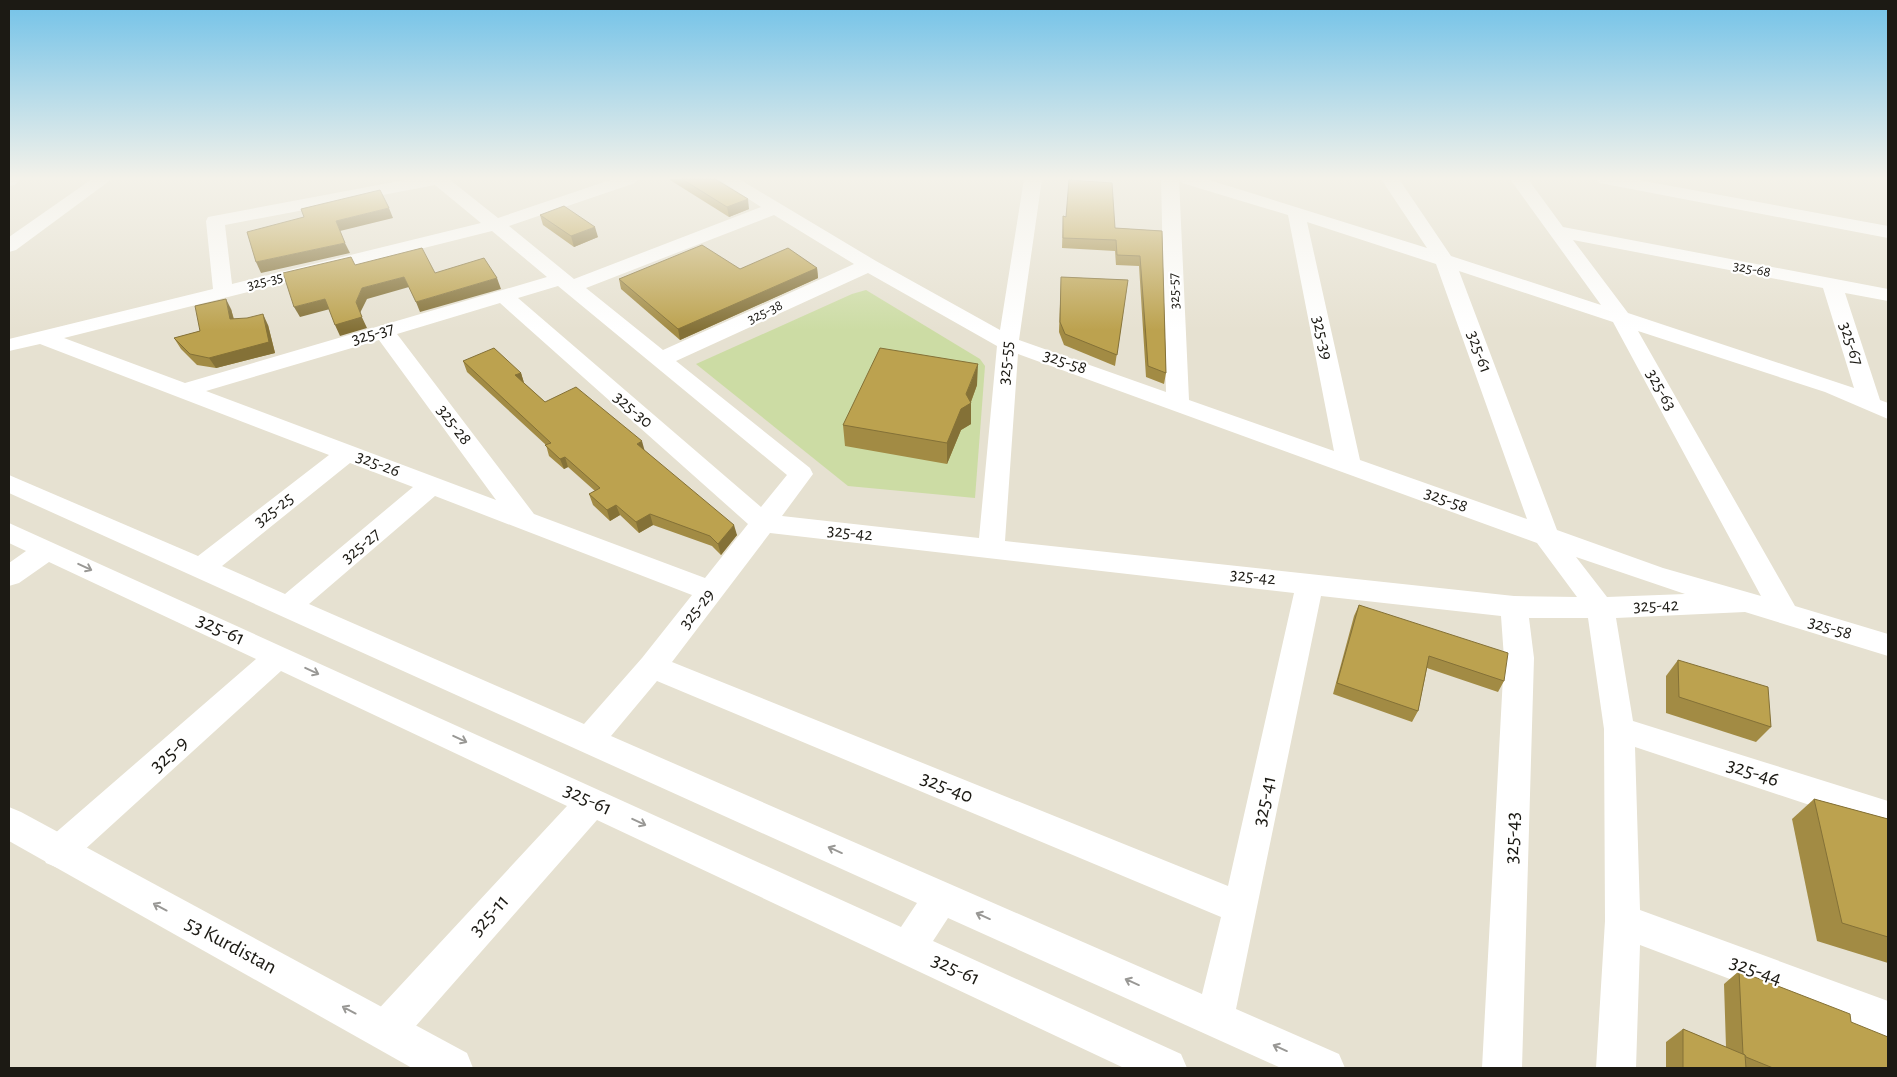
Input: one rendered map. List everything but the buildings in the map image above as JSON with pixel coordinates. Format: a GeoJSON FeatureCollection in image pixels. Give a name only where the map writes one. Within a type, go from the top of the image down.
{"type":"FeatureCollection","features":[{"type":"Feature","properties":{"kind":"street"},"geometry":{"type":"LineString","coordinates":[[13,237],[25,229]]}},
{"type":"Feature","properties":{"kind":"street"},"geometry":{"type":"LineString","coordinates":[[216,229],[223,292]]}},
{"type":"Feature","properties":{"kind":"street","name":"325-35"},"geometry":{"type":"LineString","coordinates":[[9,345],[45,338],[479,229]]}},
{"type":"Feature","properties":{"kind":"street"},"geometry":{"type":"LineString","coordinates":[[501,229],[660,360]]}},
{"type":"Feature","properties":{"kind":"street","name":"325-37"},"geometry":{"type":"LineString","coordinates":[[186,390],[504,296],[566,283],[716,229]]}},
{"type":"Feature","properties":{"kind":"street"},"geometry":{"type":"LineString","coordinates":[[810,229],[869,265],[1008,343]]}},
{"type":"Feature","properties":{"kind":"street","name":"325-55"},"geometry":{"type":"LineString","coordinates":[[991,548],[1008,343],[1025,229]]}},
{"type":"Feature","properties":{"kind":"street","name":"325-57"},"geometry":{"type":"LineString","coordinates":[[1172,229],[1178,403]]}},
{"type":"Feature","properties":{"kind":"street","name":"325-39"},"geometry":{"type":"LineString","coordinates":[[1300,229],[1349,465]]}},
{"type":"Feature","properties":{"kind":"street"},"geometry":{"type":"LineString","coordinates":[[1348,229],[1833,387],[1879,407]]}},
{"type":"Feature","properties":{"kind":"street","name":"325-61"},"geometry":{"type":"LineString","coordinates":[[1424,229],[1445,261],[1546,536],[1600,608]]}},
{"type":"Feature","properties":{"kind":"street"},"geometry":{"type":"LineString","coordinates":[[1875,229],[1888,232]]}},
{"type":"Feature","properties":{"kind":"street","name":"325-68"},"geometry":{"type":"LineString","coordinates":[[1557,231],[1888,295]]}},
{"type":"Feature","properties":{"kind":"street","name":"325-63"},"geometry":{"type":"LineString","coordinates":[[1557,231],[1621,318],[1785,614]]}},
{"type":"Feature","properties":{"kind":"street","name":"325-38"},"geometry":{"type":"LineString","coordinates":[[660,360],[869,265]]}},
{"type":"Feature","properties":{"kind":"street","name":"325-67"},"geometry":{"type":"LineString","coordinates":[[1832,284],[1879,407]]}},
{"type":"Feature","properties":{"kind":"street","name":"325-30"},"geometry":{"type":"LineString","coordinates":[[504,296],[763,523]]}},
{"type":"Feature","properties":{"kind":"street","name":"325-28"},"geometry":{"type":"LineString","coordinates":[[383,331],[524,519]]}},
{"type":"Feature","properties":{"kind":"street","name":"325-26"},"geometry":{"type":"LineString","coordinates":[[45,338],[711,591]]}},
{"type":"Feature","properties":{"kind":"street","name":"325-58"},"geometry":{"type":"LineString","coordinates":[[1008,343],[1655,575],[1888,646]]}},
{"type":"Feature","properties":{"kind":"street","name":"325-29"},"geometry":{"type":"LineString","coordinates":[[588,741],[652,666],[802,474],[660,360]]}},
{"type":"Feature","properties":{"kind":"street","name":"325-25"},"geometry":{"type":"LineString","coordinates":[[201,568],[348,452]]}},
{"type":"Feature","properties":{"kind":"street"},"geometry":{"type":"LineString","coordinates":[[9,483],[1325,1068]]}},
{"type":"Feature","properties":{"kind":"street","name":"325-27"},"geometry":{"type":"LineString","coordinates":[[288,608],[433,484]]}},
{"type":"Feature","properties":{"kind":"street","name":"325-42"},"geometry":{"type":"LineString","coordinates":[[763,523],[1514,607],[1600,608],[1745,602]]}},
{"type":"Feature","properties":{"kind":"street","name":"325-61"},"geometry":{"type":"LineString","coordinates":[[9,532],[1167,1068]]}},
{"type":"Feature","properties":{"kind":"street"},"geometry":{"type":"LineString","coordinates":[[9,576],[47,550]]}},
{"type":"Feature","properties":{"kind":"street","name":"325-41"},"geometry":{"type":"LineString","coordinates":[[1215,1019],[1241,908],[1310,584]]}},
{"type":"Feature","properties":{"kind":"street","name":"325-43"},"geometry":{"type":"LineString","coordinates":[[1502,1068],[1519,658],[1514,607]]}},
{"type":"Feature","properties":{"kind":"street"},"geometry":{"type":"LineString","coordinates":[[1600,608],[1619,729],[1623,921],[1616,1068]]}},
{"type":"Feature","properties":{"kind":"street","name":"325-9"},"geometry":{"type":"LineString","coordinates":[[58,852],[279,656]]}},
{"type":"Feature","properties":{"kind":"street","name":"325-40"},"geometry":{"type":"LineString","coordinates":[[652,666],[1241,908]]}},
{"type":"Feature","properties":{"kind":"street","name":"325-46"},"geometry":{"type":"LineString","coordinates":[[1619,729],[1888,816]]}},
{"type":"Feature","properties":{"kind":"street","name":"325-11"},"geometry":{"type":"LineString","coordinates":[[386,1030],[593,801]]}},
{"type":"Feature","properties":{"kind":"street","name":"53 Kurdistan"},"geometry":{"type":"LineString","coordinates":[[9,823],[58,852],[386,1030],[452,1068]]}},
{"type":"Feature","properties":{"kind":"street"},"geometry":{"type":"LineString","coordinates":[[908,947],[941,898]]}},
{"type":"Feature","properties":{"kind":"street","name":"325-44"},"geometry":{"type":"LineString","coordinates":[[1623,921],[1888,1020]]}},
{"type":"Feature","properties":{"kind":"green space"},"geometry":{"type":"Polygon","coordinates":[[[866,290],[980,359],[985,366],[975,498],[848,486],[696,364],[852,294],[866,290]]]}}]}
